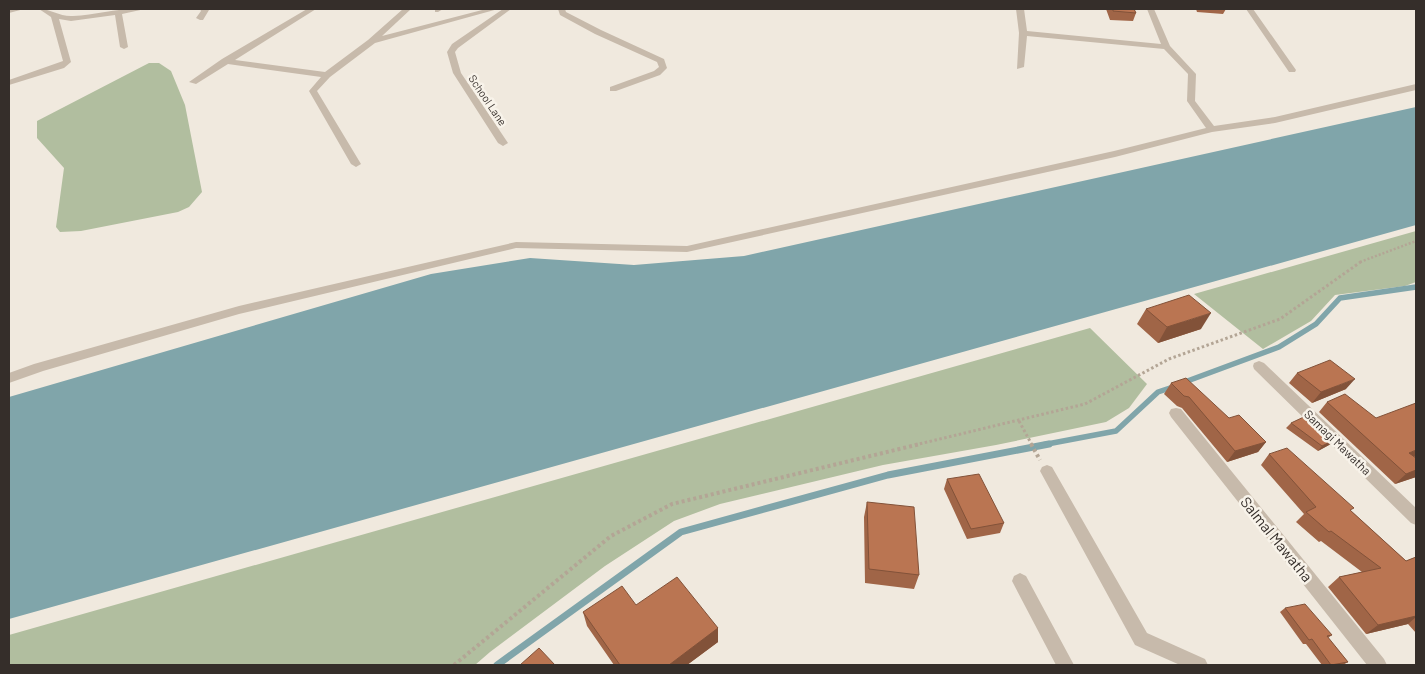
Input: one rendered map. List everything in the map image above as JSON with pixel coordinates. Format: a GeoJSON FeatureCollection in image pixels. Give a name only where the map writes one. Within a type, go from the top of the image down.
{"type":"FeatureCollection","features":[{"type":"Feature","properties":{"kind":"street"},"geometry":{"type":"LineString","coordinates":[[9,12],[20,9]]}},
{"type":"Feature","properties":{"kind":"street"},"geometry":{"type":"LineString","coordinates":[[42,9],[54,16],[72,19],[142,9]]}},
{"type":"Feature","properties":{"kind":"street"},"geometry":{"type":"LineString","coordinates":[[200,18],[205,10],[203,9]]}},
{"type":"Feature","properties":{"kind":"street"},"geometry":{"type":"LineString","coordinates":[[192,82],[312,9]]}},
{"type":"Feature","properties":{"kind":"street"},"geometry":{"type":"LineString","coordinates":[[356,164],[313,92],[327,75],[371,42],[406,9]]}},
{"type":"Feature","properties":{"kind":"street"},"geometry":{"type":"LineString","coordinates":[[371,42],[494,9]]}},
{"type":"Feature","properties":{"kind":"street","name":"School Lane"},"geometry":{"type":"LineString","coordinates":[[503,142],[457,73],[451,52],[455,46],[507,9]]}},
{"type":"Feature","properties":{"kind":"street"},"geometry":{"type":"LineString","coordinates":[[562,9],[563,13],[598,32],[662,61],[663,68],[657,73],[613,89]]}},
{"type":"Feature","properties":{"kind":"street"},"geometry":{"type":"LineString","coordinates":[[1020,9],[1023,33],[1020,67]]}},
{"type":"Feature","properties":{"kind":"street"},"geometry":{"type":"LineString","coordinates":[[1151,9],[1166,47],[1192,74],[1191,102],[1212,129]]}},
{"type":"Feature","properties":{"kind":"street"},"geometry":{"type":"LineString","coordinates":[[1249,9],[1292,70]]}},
{"type":"Feature","properties":{"kind":"street"},"geometry":{"type":"LineString","coordinates":[[118,13],[124,47]]}},
{"type":"Feature","properties":{"kind":"street"},"geometry":{"type":"LineString","coordinates":[[9,83],[61,66],[67,62],[54,16]]}},
{"type":"Feature","properties":{"kind":"street"},"geometry":{"type":"LineString","coordinates":[[1023,33],[1166,47]]}},
{"type":"Feature","properties":{"kind":"street"},"geometry":{"type":"LineString","coordinates":[[225,61],[327,75]]}},
{"type":"Feature","properties":{"kind":"street"},"geometry":{"type":"LineString","coordinates":[[9,378],[39,367],[239,310],[516,246],[687,249],[1116,154],[1212,129],[1275,120],[1416,87]]}},
{"type":"Feature","properties":{"kind":"street","name":"Samagi Mawatha"},"geometry":{"type":"LineString","coordinates":[[1259,366],[1416,518]]}},
{"type":"Feature","properties":{"kind":"street","name":"Salmal Mawatha"},"geometry":{"type":"LineString","coordinates":[[1176,413],[1378,665]]}},
{"type":"Feature","properties":{"kind":"street"},"geometry":{"type":"LineString","coordinates":[[1047,471],[1141,639],[1199,665]]}},
{"type":"Feature","properties":{"kind":"street"},"geometry":{"type":"LineString","coordinates":[[1020,581],[1065,665]]}},
{"type":"Feature","properties":{"kind":"path"},"geometry":{"type":"LineString","coordinates":[[454,665],[611,536],[672,504],[1085,404],[1169,359],[1280,319],[1362,261],[1416,241]]}},
{"type":"Feature","properties":{"kind":"path"},"geometry":{"type":"LineString","coordinates":[[1019,421],[1036,454]]}},
{"type":"Feature","properties":{"kind":"green space"},"geometry":{"type":"Polygon","coordinates":[[[149,63],[159,63],[171,71],[185,105],[202,192],[189,207],[178,212],[81,231],[60,232],[56,227],[64,168],[37,138],[37,121],[149,63]]]}},
{"type":"Feature","properties":{"kind":"green space"},"geometry":{"type":"Polygon","coordinates":[[[1416,231],[1416,282],[1405,286],[1335,295],[1311,321],[1263,349],[1194,294],[1416,231]]]}},
{"type":"Feature","properties":{"kind":"green space"},"geometry":{"type":"Polygon","coordinates":[[[1090,328],[1147,384],[1129,408],[1106,422],[996,445],[883,465],[720,504],[674,521],[605,566],[475,665],[9,665],[9,635],[1090,328]]]}},
{"type":"Feature","properties":{"kind":"water"},"geometry":{"type":"Polygon","coordinates":[[[1416,107],[1416,225],[9,619],[9,397],[431,274],[530,258],[634,265],[744,256],[1416,107]]]}},
{"type":"Feature","properties":{"kind":"building"},"geometry":{"type":"Polygon","coordinates":[[[1113,9],[1134,9],[1136,13],[1113,11],[1113,9]]]}},
{"type":"Feature","properties":{"kind":"building"},"geometry":{"type":"Polygon","coordinates":[[[1189,295],[1211,313],[1167,327],[1146,309],[1189,295]]]}},
{"type":"Feature","properties":{"kind":"building"},"geometry":{"type":"Polygon","coordinates":[[[1330,360],[1355,379],[1321,392],[1297,373],[1330,360]]]}},
{"type":"Feature","properties":{"kind":"building"},"geometry":{"type":"Polygon","coordinates":[[[1186,378],[1229,418],[1239,415],[1266,442],[1235,451],[1189,397],[1184,396],[1171,383],[1186,378]]]}},
{"type":"Feature","properties":{"kind":"building"},"geometry":{"type":"Polygon","coordinates":[[[1345,394],[1376,418],[1416,403],[1416,450],[1409,453],[1416,458],[1416,470],[1406,474],[1327,402],[1345,394]]]}},
{"type":"Feature","properties":{"kind":"building"},"geometry":{"type":"Polygon","coordinates":[[[1308,415],[1334,440],[1322,446],[1291,423],[1308,415]]]}},
{"type":"Feature","properties":{"kind":"building"},"geometry":{"type":"Polygon","coordinates":[[[1287,448],[1354,508],[1350,510],[1406,561],[1416,557],[1416,616],[1378,625],[1339,577],[1381,568],[1331,531],[1329,532],[1306,512],[1316,507],[1269,454],[1287,448]]]}},
{"type":"Feature","properties":{"kind":"building"},"geometry":{"type":"Polygon","coordinates":[[[979,474],[1004,523],[971,529],[947,479],[979,474]]]}},
{"type":"Feature","properties":{"kind":"building"},"geometry":{"type":"Polygon","coordinates":[[[867,502],[914,507],[919,575],[869,569],[867,502]]]}},
{"type":"Feature","properties":{"kind":"building"},"geometry":{"type":"Polygon","coordinates":[[[677,577],[718,628],[669,665],[620,665],[583,612],[622,586],[636,605],[677,577]]]}},
{"type":"Feature","properties":{"kind":"building"},"geometry":{"type":"Polygon","coordinates":[[[1305,604],[1332,635],[1327,636],[1348,662],[1331,665],[1312,639],[1309,640],[1285,608],[1305,604]]]}},
{"type":"Feature","properties":{"kind":"building"},"geometry":{"type":"Polygon","coordinates":[[[539,648],[555,665],[520,665],[539,648]]]}},
{"type":"Feature","properties":{"kind":"waterway"},"geometry":{"type":"LineString","coordinates":[[1182,383],[1279,347],[1316,324],[1340,298],[1416,287]]}},
{"type":"Feature","properties":{"kind":"waterway"},"geometry":{"type":"LineString","coordinates":[[1042,445],[1116,431],[1158,392],[1173,387]]}},
{"type":"Feature","properties":{"kind":"waterway"},"geometry":{"type":"LineString","coordinates":[[497,665],[681,532],[888,475],[1049,444]]}}]}
